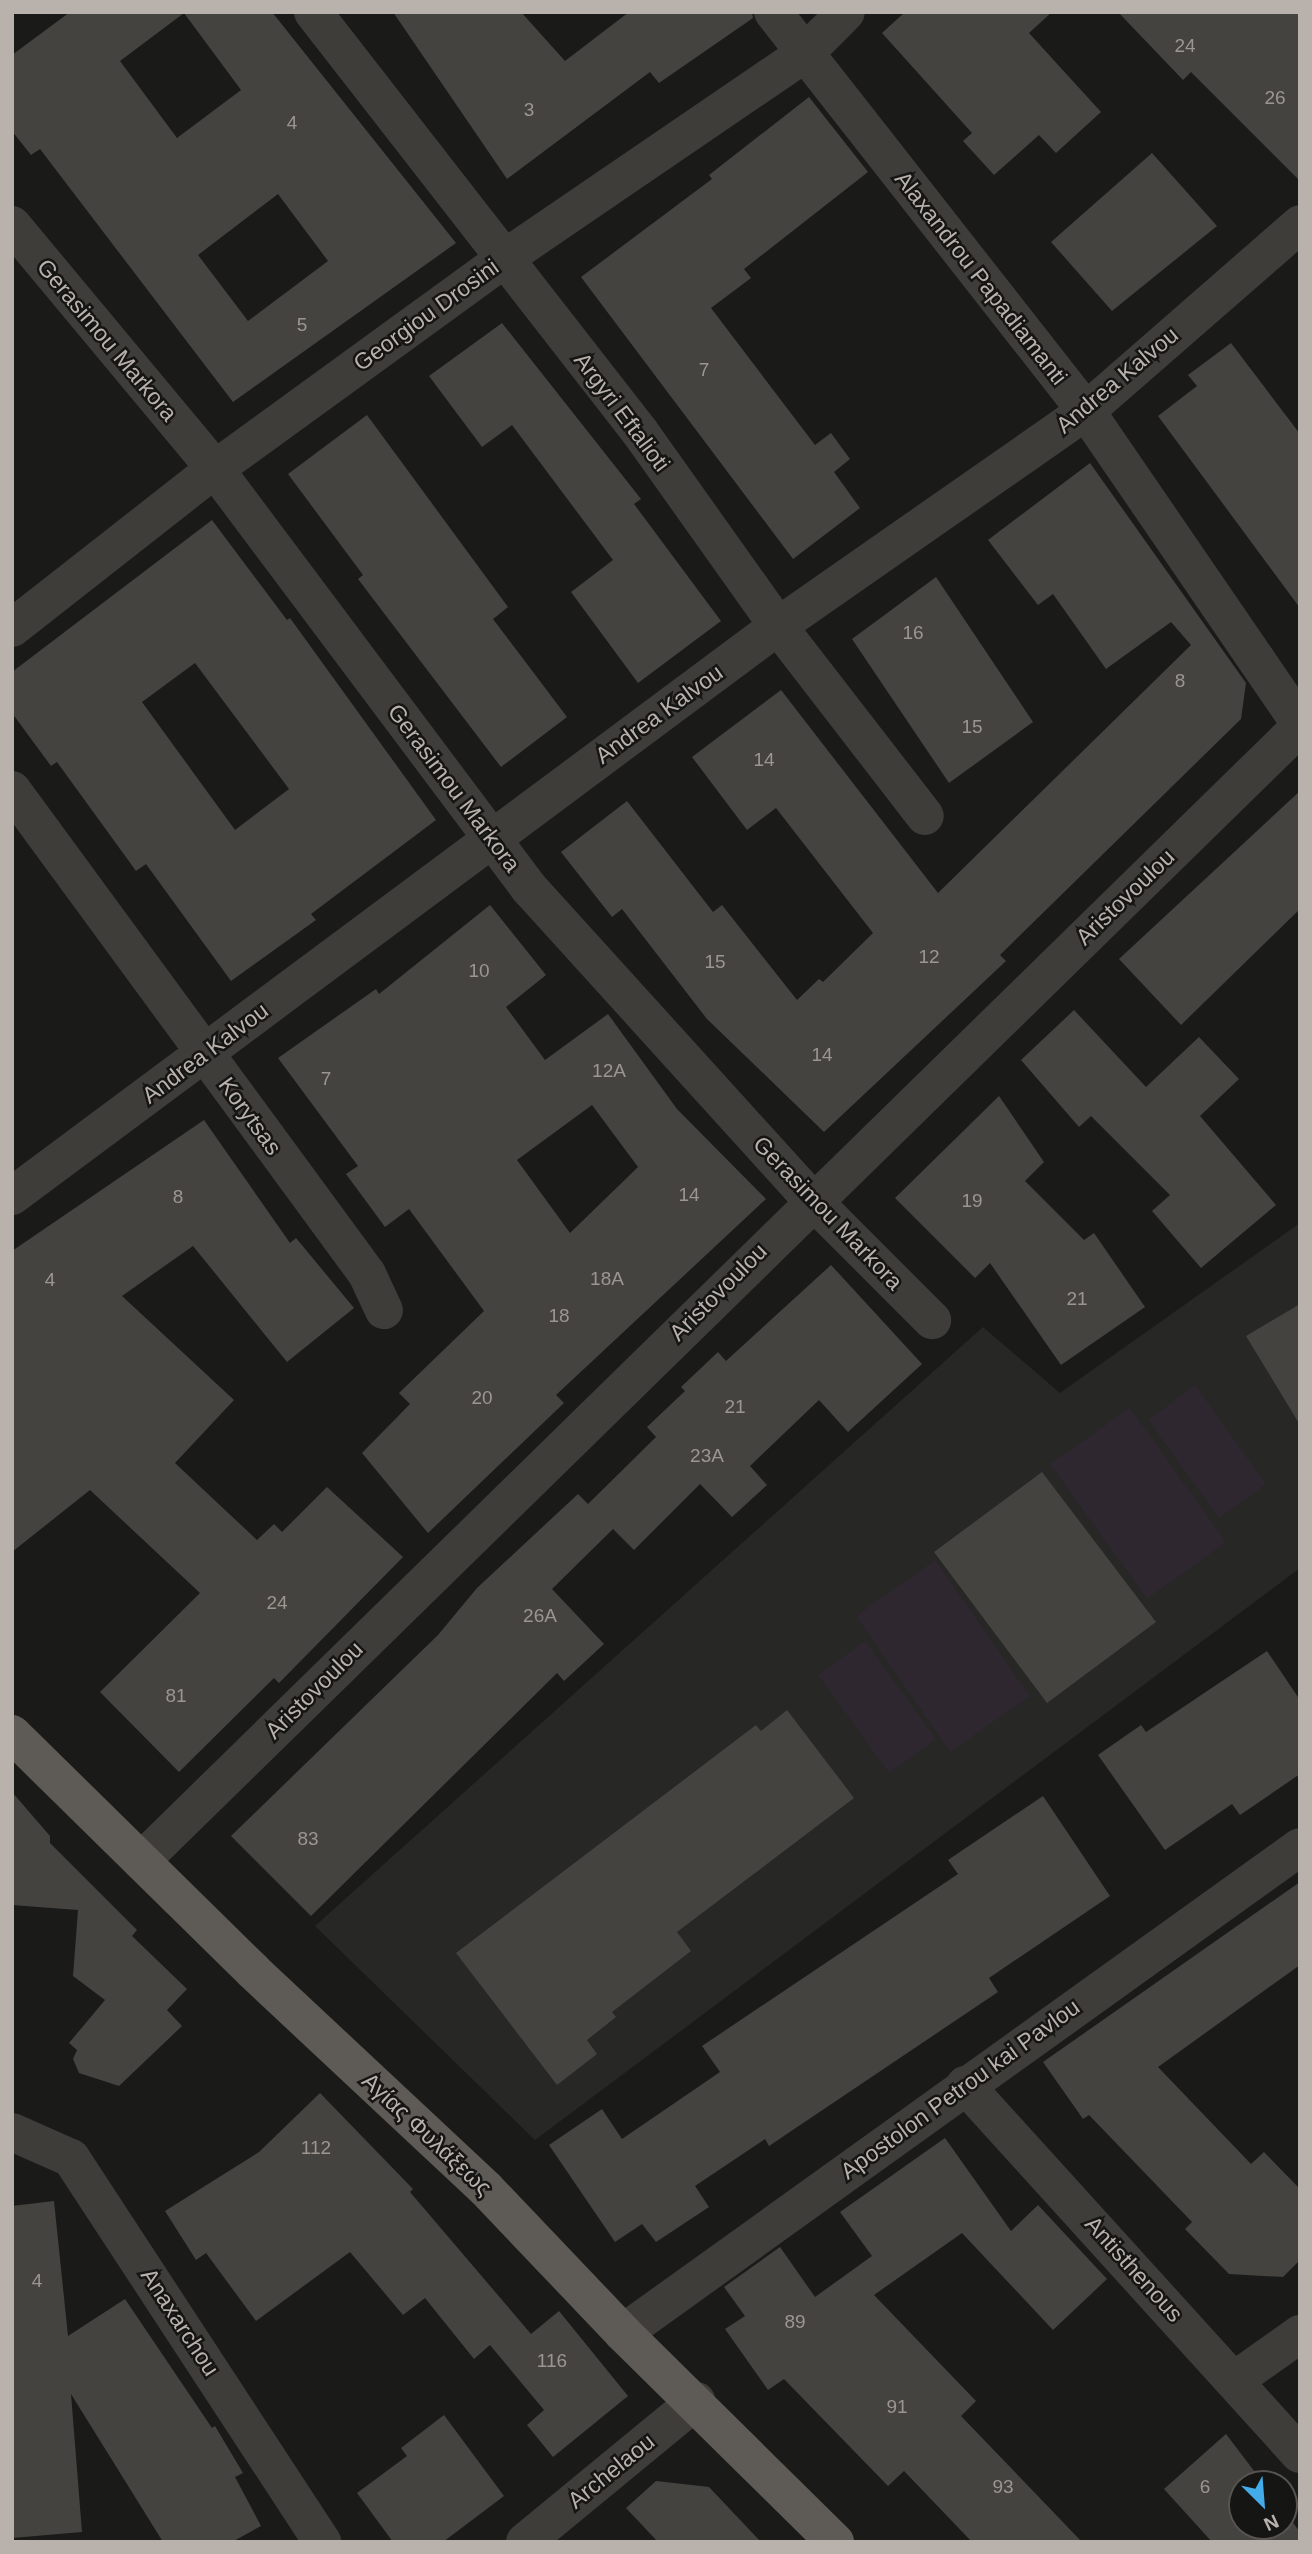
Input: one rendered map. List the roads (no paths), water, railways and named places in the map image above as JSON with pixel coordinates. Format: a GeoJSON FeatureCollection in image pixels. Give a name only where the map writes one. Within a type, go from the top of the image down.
{"type":"FeatureCollection","features":[{"type":"Feature","properties":{"kind":"main road","name":"Αγίας Φυλάξεως"},"geometry":{"type":"LineString","coordinates":[[12,1734],[141,1861],[486,2189],[623,2333],[696,2401],[835,2542]]}},
{"type":"Feature","properties":{"kind":"street","name":"Argyri Eftalioti"},"geometry":{"type":"LineString","coordinates":[[313,12],[640,432],[778,626],[925,816]]}},
{"type":"Feature","properties":{"kind":"street","name":"Alaxandrou Papadiamanti"},"geometry":{"type":"LineString","coordinates":[[773,12],[1086,411],[1300,725]]}},
{"type":"Feature","properties":{"kind":"street","name":"Georgiou Drosini"},"geometry":{"type":"LineString","coordinates":[[12,628],[215,469],[505,258],[804,54],[846,12]]}},
{"type":"Feature","properties":{"kind":"street","name":"Andrea Kalvou"},"geometry":{"type":"LineString","coordinates":[[12,1196],[778,626],[1086,411],[1300,224]]}},
{"type":"Feature","properties":{"kind":"street","name":"Gerasimou Markora"},"geometry":{"type":"LineString","coordinates":[[12,225],[215,469],[529,888],[812,1200],[932,1320]]}},
{"type":"Feature","properties":{"kind":"street","name":"Aristovoulou"},"geometry":{"type":"LineString","coordinates":[[141,1861],[812,1200],[1300,725]]}},
{"type":"Feature","properties":{"kind":"street","name":"Korytsas"},"geometry":{"type":"LineString","coordinates":[[12,790],[367,1274],[384,1310]]}},
{"type":"Feature","properties":{"kind":"street","name":"Apostolon Petrou kai Pavlou"},"geometry":{"type":"LineString","coordinates":[[623,2333],[1300,1847]]}},
{"type":"Feature","properties":{"kind":"street","name":"Antisthenous"},"geometry":{"type":"LineString","coordinates":[[965,2085],[1235,2379],[1300,2454]]}},
{"type":"Feature","properties":{"kind":"street","name":"Anaxarchou"},"geometry":{"type":"LineString","coordinates":[[12,2132],[71,2158],[322,2542]]}},
{"type":"Feature","properties":{"kind":"street"},"geometry":{"type":"LineString","coordinates":[[1235,2379],[1300,2334]]}},
{"type":"Feature","properties":{"kind":"street","name":"Archelaou"},"geometry":{"type":"LineString","coordinates":[[525,2542],[696,2401]]}}]}
